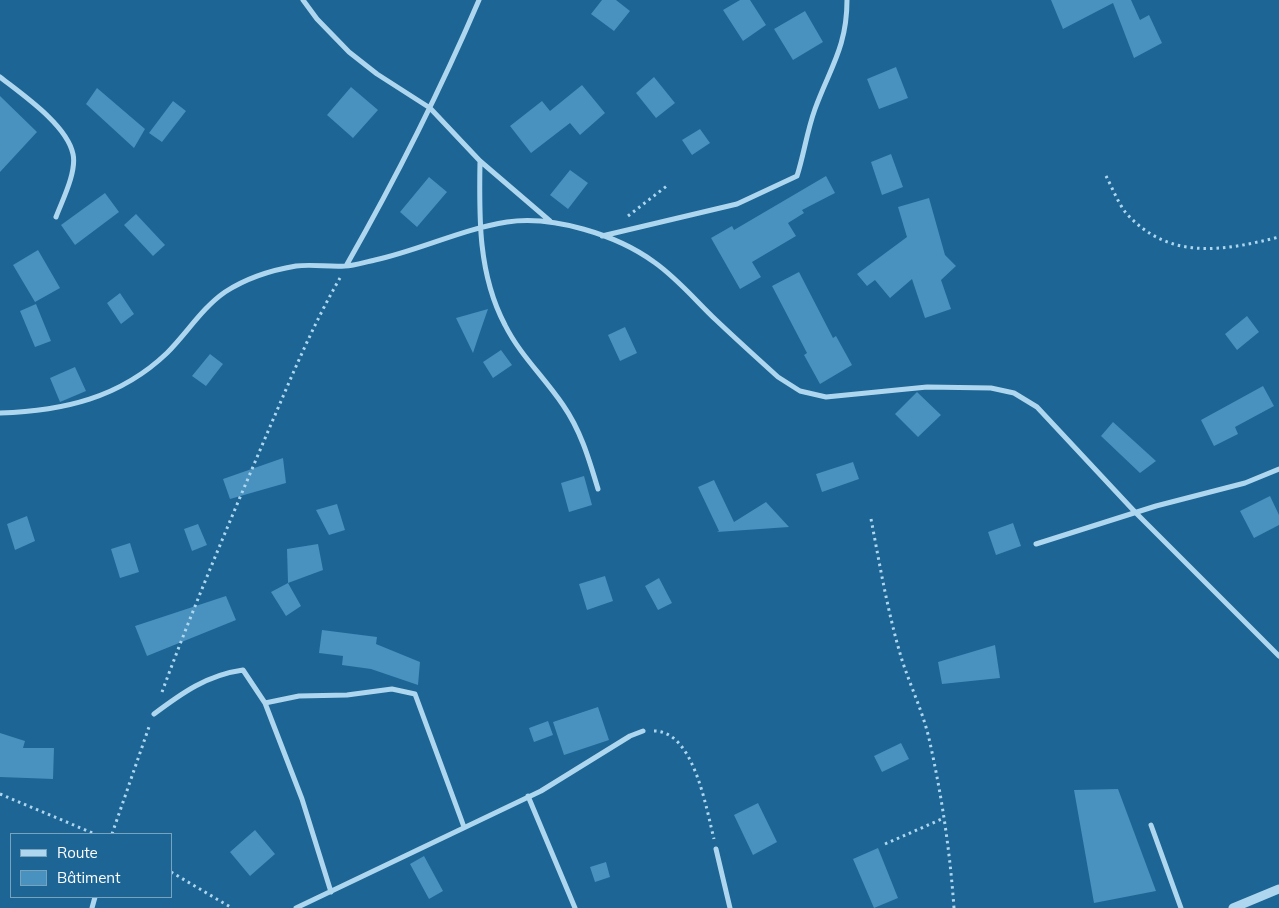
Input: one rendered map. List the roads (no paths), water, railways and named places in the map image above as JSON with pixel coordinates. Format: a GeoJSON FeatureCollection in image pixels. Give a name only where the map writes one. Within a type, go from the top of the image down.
{"type":"FeatureCollection","features":[{"type":"Feature","properties":{"kind":"street"},"geometry":{"type":"LineString","coordinates":[[303,0],[317,19],[350,52],[377,74],[430,108],[480,161],[550,221]]}},
{"type":"Feature","properties":{"kind":"street"},"geometry":{"type":"LineString","coordinates":[[346,266],[430,108],[479,0]]}},
{"type":"Feature","properties":{"kind":"street"},"geometry":{"type":"LineString","coordinates":[[602,236],[737,204],[797,176],[814,111],[842,49],[847,16],[847,0]]}},
{"type":"Feature","properties":{"kind":"street"},"geometry":{"type":"LineString","coordinates":[[0,77],[53,123],[67,138],[74,156],[70,179],[56,217]]}},
{"type":"Feature","properties":{"kind":"street"},"geometry":{"type":"LineString","coordinates":[[480,161],[482,257],[488,281],[504,324],[516,344],[550,387],[577,427],[598,489]]}},
{"type":"Feature","properties":{"kind":"street"},"geometry":{"type":"LineString","coordinates":[[0,413],[37,412],[73,406],[110,392],[138,377],[165,354],[201,313],[219,298],[248,280],[297,266],[346,266],[422,247],[482,227],[527,220],[550,221],[602,236],[654,262],[778,377],[800,391],[826,397],[927,387],[991,388],[1014,393],[1037,407],[1135,512],[1279,656]]}},
{"type":"Feature","properties":{"kind":"street"},"geometry":{"type":"LineString","coordinates":[[1036,544],[1135,512],[1245,483],[1279,469]]}},
{"type":"Feature","properties":{"kind":"street"},"geometry":{"type":"LineString","coordinates":[[154,714],[198,682],[224,672],[243,670],[265,703],[302,798],[331,892]]}},
{"type":"Feature","properties":{"kind":"street"},"geometry":{"type":"LineString","coordinates":[[265,703],[299,696],[347,695],[392,689],[415,694],[464,827]]}},
{"type":"Feature","properties":{"kind":"street"},"geometry":{"type":"LineString","coordinates":[[296,908],[548,787],[630,736],[643,731]]}},
{"type":"Feature","properties":{"kind":"street"},"geometry":{"type":"LineString","coordinates":[[528,796],[575,908]]}},
{"type":"Feature","properties":{"kind":"street"},"geometry":{"type":"LineString","coordinates":[[1151,825],[1181,908]]}},
{"type":"Feature","properties":{"kind":"street"},"geometry":{"type":"LineString","coordinates":[[716,849],[730,908]]}},
{"type":"Feature","properties":{"kind":"street"},"geometry":{"type":"LineString","coordinates":[[1233,908],[1279,890]]}}]}
